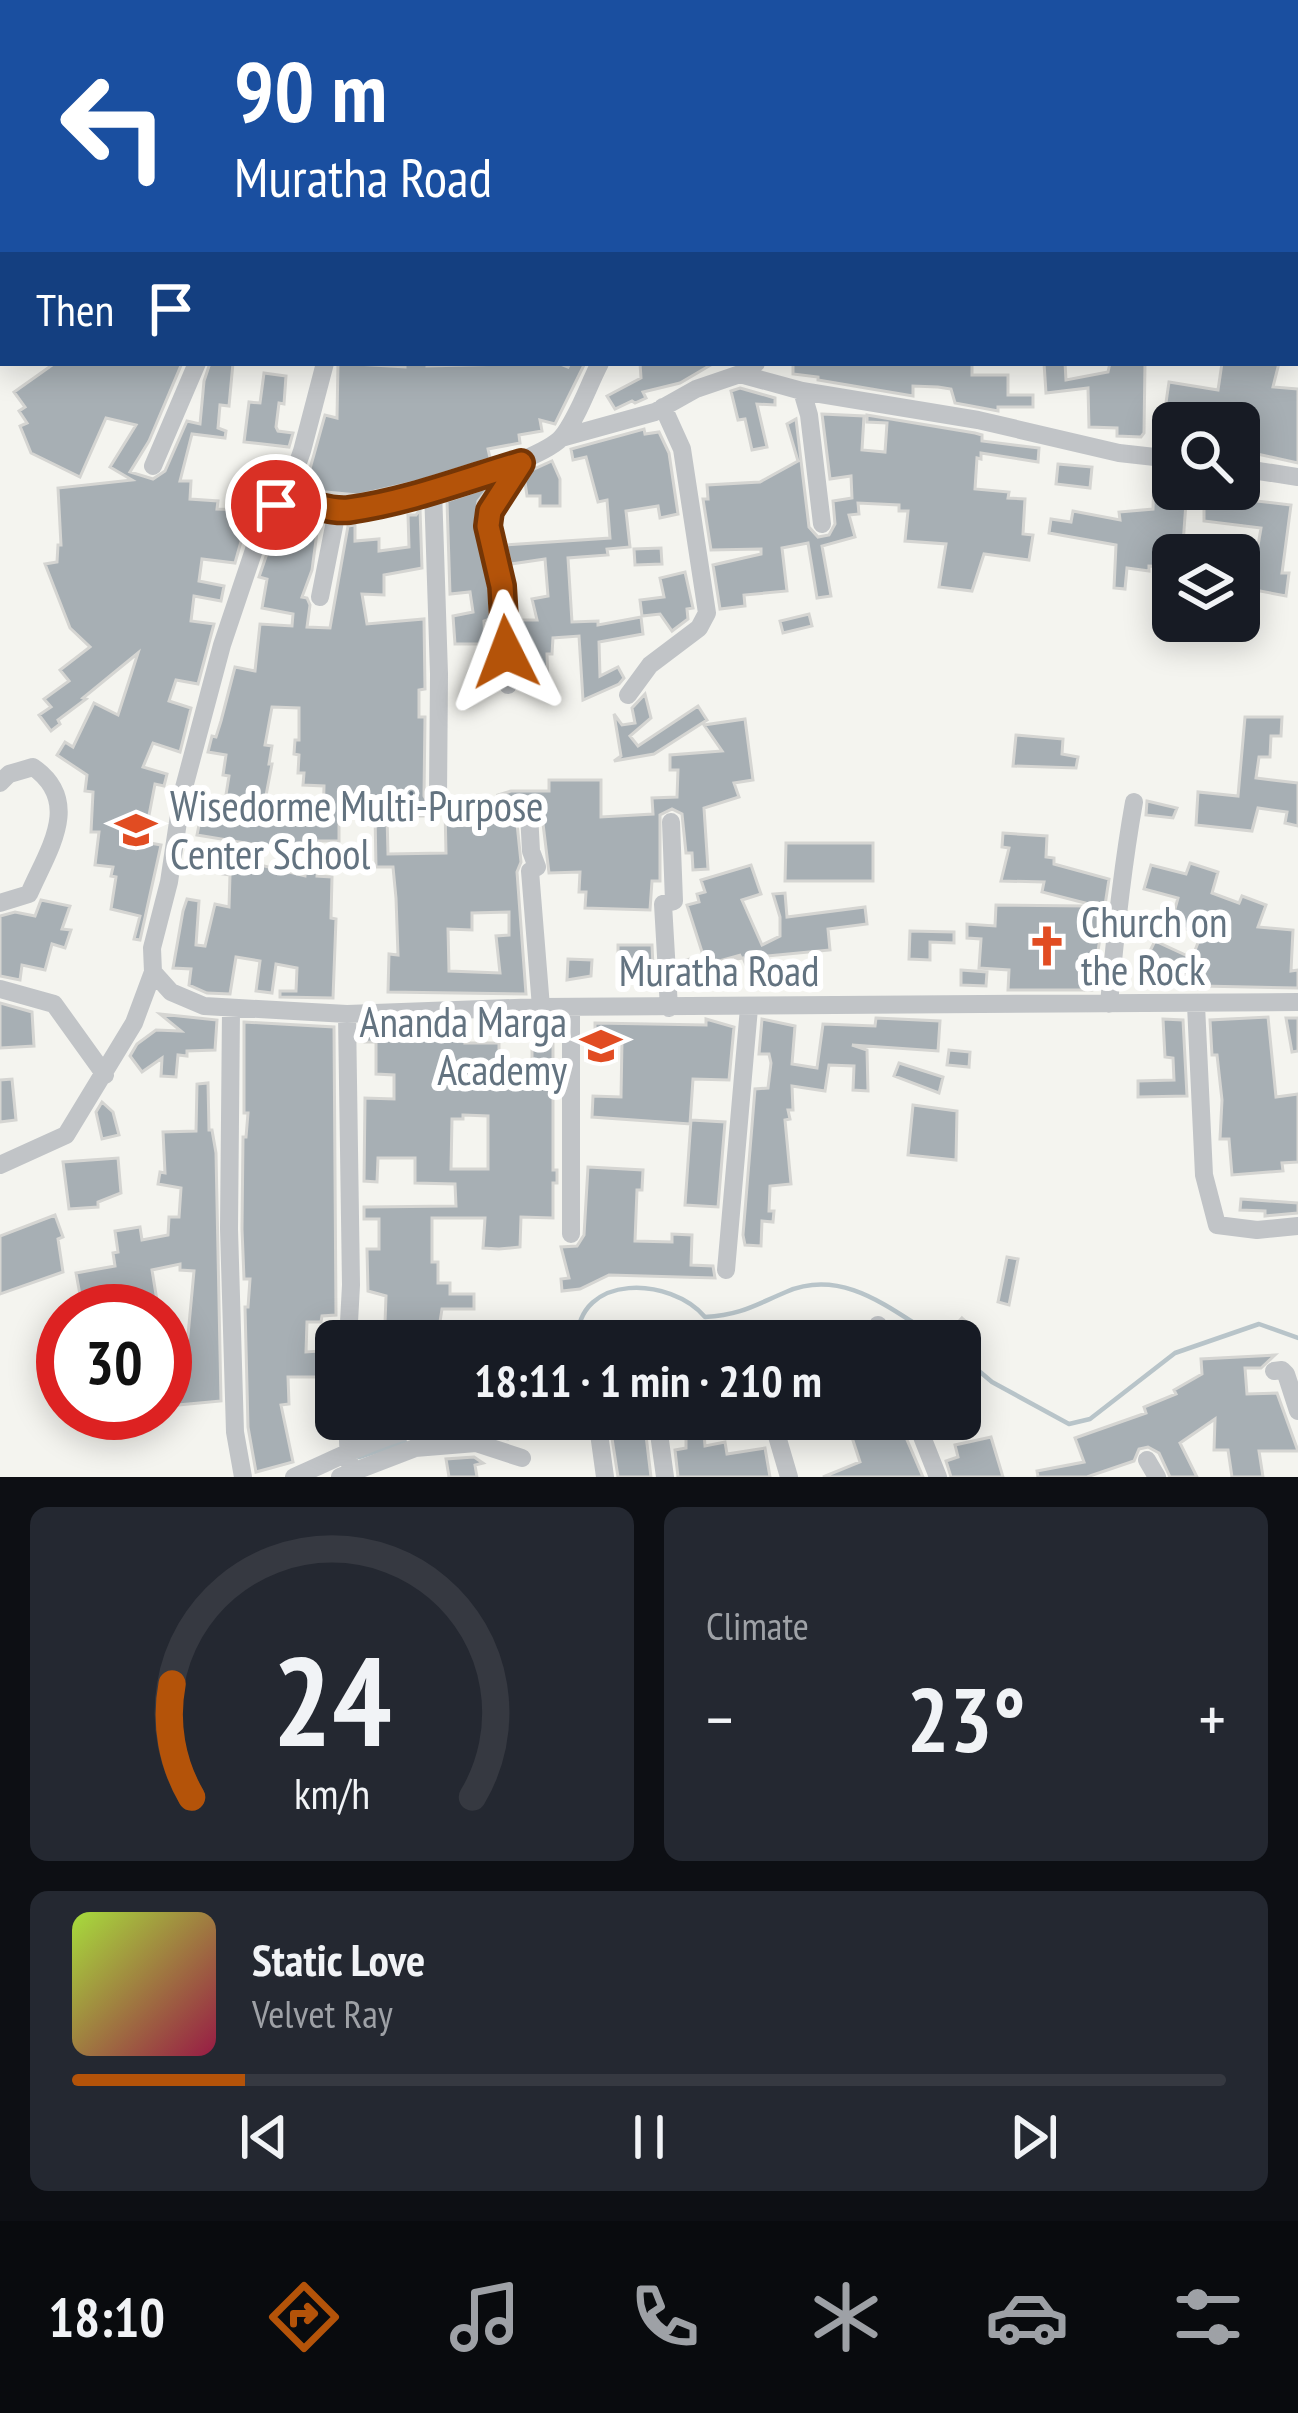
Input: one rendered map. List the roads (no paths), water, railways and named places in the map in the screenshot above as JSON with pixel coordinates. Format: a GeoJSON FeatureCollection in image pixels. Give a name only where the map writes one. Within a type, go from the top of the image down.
{"type":"FeatureCollection","features":[{"type":"Feature","properties":{"kind":"street"},"geometry":{"type":"LineString","coordinates":[[153,466],[196,366]]}},
{"type":"Feature","properties":{"kind":"street"},"geometry":{"type":"LineString","coordinates":[[284,502],[308,434],[324,366]]}},
{"type":"Feature","properties":{"kind":"street"},"geometry":{"type":"LineString","coordinates":[[561,437],[598,366]]}},
{"type":"Feature","properties":{"kind":"street"},"geometry":{"type":"LineString","coordinates":[[0,1165],[66,1135],[134,1023],[153,972],[152,948],[169,882],[182,795],[222,645],[267,511],[284,502],[337,511],[433,489],[521,463],[561,437],[663,406],[748,369],[802,391],[978,420],[1152,457]]}},
{"type":"Feature","properties":{"kind":"street"},"geometry":{"type":"LineString","coordinates":[[802,391],[822,524]]}},
{"type":"Feature","properties":{"kind":"street"},"geometry":{"type":"LineString","coordinates":[[628,695],[650,665],[699,628],[707,614],[682,449],[663,406]]}},
{"type":"Feature","properties":{"kind":"street"},"geometry":{"type":"LineString","coordinates":[[508,685],[502,586],[488,526],[490,511],[521,463]]}},
{"type":"Feature","properties":{"kind":"street"},"geometry":{"type":"LineString","coordinates":[[1260,471],[1298,477]]}},
{"type":"Feature","properties":{"kind":"street"},"geometry":{"type":"LineString","coordinates":[[433,489],[437,796]]}},
{"type":"Feature","properties":{"kind":"street"},"geometry":{"type":"LineString","coordinates":[[320,597],[337,511]]}},
{"type":"Feature","properties":{"kind":"street"},"geometry":{"type":"LineString","coordinates":[[0,783],[33,767],[52,781],[60,802],[53,843],[29,894],[0,903]]}},
{"type":"Feature","properties":{"kind":"street"},"geometry":{"type":"LineString","coordinates":[[1109,1004],[1134,802]]}},
{"type":"Feature","properties":{"kind":"street"},"geometry":{"type":"LineString","coordinates":[[530,814],[531,851],[537,867],[530,871],[541,1007]]}},
{"type":"Feature","properties":{"kind":"street"},"geometry":{"type":"LineString","coordinates":[[669,1008],[663,904],[674,901],[671,822]]}},
{"type":"Feature","properties":{"kind":"street","name":"Muratha Road"},"geometry":{"type":"LineString","coordinates":[[153,972],[171,992],[204,1006],[347,1014],[541,1007],[1298,1002]]}},
{"type":"Feature","properties":{"kind":"street"},"geometry":{"type":"LineString","coordinates":[[0,989],[53,1004],[105,1075]]}},
{"type":"Feature","properties":{"kind":"street"},"geometry":{"type":"LineString","coordinates":[[1196,1005],[1204,1175],[1217,1225],[1257,1230],[1298,1226]]}},
{"type":"Feature","properties":{"kind":"street"},"geometry":{"type":"LineString","coordinates":[[571,1007],[571,1234]]}},
{"type":"Feature","properties":{"kind":"street"},"geometry":{"type":"LineString","coordinates":[[726,1270],[748,1008]]}},
{"type":"Feature","properties":{"kind":"street"},"geometry":{"type":"LineString","coordinates":[[231,1010],[229,1228],[235,1432],[243,1477]]}},
{"type":"Feature","properties":{"kind":"street"},"geometry":{"type":"LineString","coordinates":[[347,1014],[349,1320]]}},
{"type":"Feature","properties":{"kind":"street"},"geometry":{"type":"LineString","coordinates":[[1274,1371],[1286,1374],[1298,1411]]}},
{"type":"Feature","properties":{"kind":"street"},"geometry":{"type":"LineString","coordinates":[[294,1477],[346,1464],[408,1431],[452,1423],[522,1458]]}},
{"type":"Feature","properties":{"kind":"street"},"geometry":{"type":"LineString","coordinates":[[600,1440],[605,1477]]}},
{"type":"Feature","properties":{"kind":"street"},"geometry":{"type":"LineString","coordinates":[[660,1440],[665,1477]]}},
{"type":"Feature","properties":{"kind":"street"},"geometry":{"type":"LineString","coordinates":[[778,1440],[789,1477]]}},
{"type":"Feature","properties":{"kind":"street"},"geometry":{"type":"LineString","coordinates":[[923,1440],[938,1477]]}},
{"type":"Feature","properties":{"kind":"waterway"},"geometry":{"type":"LineString","coordinates":[[581,1320],[593,1303],[629,1288],[671,1294],[705,1317],[738,1312],[808,1286],[829,1285],[869,1297],[909,1320]]}},
{"type":"Feature","properties":{"kind":"waterway"},"geometry":{"type":"LineString","coordinates":[[981,1373],[1069,1424],[1090,1419],[1175,1353],[1259,1324],[1298,1338]]}},
{"type":"Feature","properties":{"kind":"waterway"},"geometry":{"type":"LineString","coordinates":[[359,1457],[405,1442]]}},
{"type":"Feature","properties":{"kind":"place","name":"Wisedorme Multi-Purpose Center School"},"geometry":{"type":"Point","coordinates":[136,830]}},
{"type":"Feature","properties":{"kind":"place","name":"Church on the Rock"},"geometry":{"type":"Point","coordinates":[1047,946]}},
{"type":"Feature","properties":{"kind":"place","name":"Ananda Marga Academy"},"geometry":{"type":"Point","coordinates":[601,1046]}}]}
